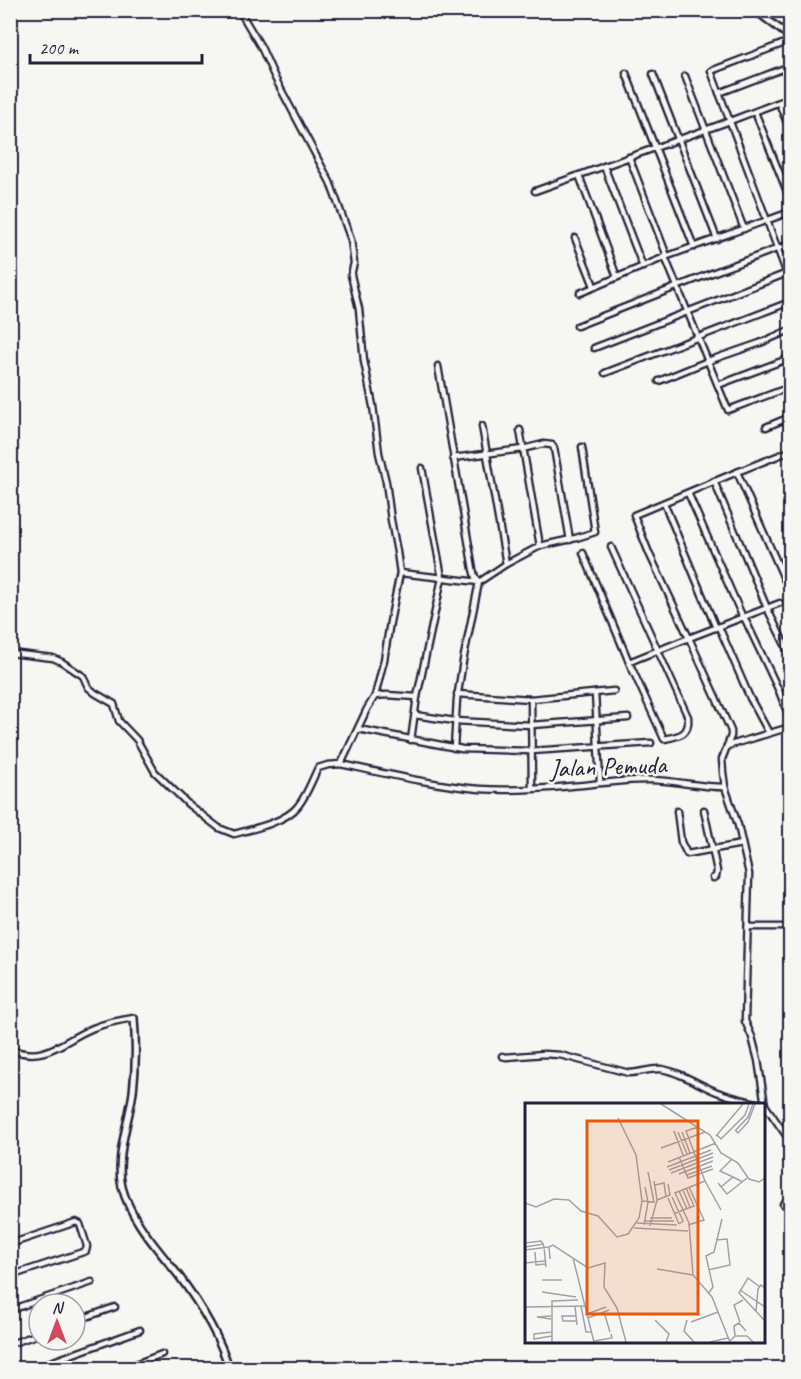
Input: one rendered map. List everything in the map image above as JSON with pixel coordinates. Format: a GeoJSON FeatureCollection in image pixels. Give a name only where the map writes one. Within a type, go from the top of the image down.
{"type":"FeatureCollection","features":[{"type":"Feature","properties":{"kind":"street"},"geometry":{"type":"LineString","coordinates":[[10,653],[52,658],[83,676],[88,687],[114,704],[119,721],[138,740],[155,772],[189,805],[219,828],[234,834],[274,822],[293,811],[299,805],[318,768],[341,764],[375,696],[400,573],[364,361],[359,309],[351,276],[354,263],[351,240],[330,182],[261,47],[239,10]]}},
{"type":"Feature","properties":{"kind":"street"},"geometry":{"type":"LineString","coordinates":[[755,10],[790,39],[711,72],[789,273],[790,282]]}},
{"type":"Feature","properties":{"kind":"street"},"geometry":{"type":"LineString","coordinates":[[720,93],[790,66]]}},
{"type":"Feature","properties":{"kind":"street"},"geometry":{"type":"LineString","coordinates":[[626,73],[694,247]]}},
{"type":"Feature","properties":{"kind":"street"},"geometry":{"type":"LineString","coordinates":[[653,74],[717,239]]}},
{"type":"Feature","properties":{"kind":"street"},"geometry":{"type":"LineString","coordinates":[[685,76],[744,229]]}},
{"type":"Feature","properties":{"kind":"street"},"geometry":{"type":"LineString","coordinates":[[535,191],[730,122],[790,98]]}},
{"type":"Feature","properties":{"kind":"street"},"geometry":{"type":"LineString","coordinates":[[779,103],[790,130]]}},
{"type":"Feature","properties":{"kind":"street"},"geometry":{"type":"LineString","coordinates":[[755,112],[790,199]]}},
{"type":"Feature","properties":{"kind":"street"},"geometry":{"type":"LineString","coordinates":[[629,158],[728,410],[790,387]]}},
{"type":"Feature","properties":{"kind":"street"},"geometry":{"type":"LineString","coordinates":[[604,166],[643,267]]}},
{"type":"Feature","properties":{"kind":"street"},"geometry":{"type":"LineString","coordinates":[[579,175],[617,277]]}},
{"type":"Feature","properties":{"kind":"street"},"geometry":{"type":"LineString","coordinates":[[580,292],[666,257],[790,212]]}},
{"type":"Feature","properties":{"kind":"street"},"geometry":{"type":"LineString","coordinates":[[575,238],[594,286]]}},
{"type":"Feature","properties":{"kind":"street"},"geometry":{"type":"LineString","coordinates":[[577,326],[790,244]]}},
{"type":"Feature","properties":{"kind":"street"},"geometry":{"type":"LineString","coordinates":[[594,348],[789,273]]}},
{"type":"Feature","properties":{"kind":"street"},"geometry":{"type":"LineString","coordinates":[[605,373],[790,302]]}},
{"type":"Feature","properties":{"kind":"street"},"geometry":{"type":"LineString","coordinates":[[659,381],[790,330]]}},
{"type":"Feature","properties":{"kind":"street"},"geometry":{"type":"LineString","coordinates":[[718,385],[790,358]]}},
{"type":"Feature","properties":{"kind":"street"},"geometry":{"type":"LineString","coordinates":[[438,366],[473,569],[479,582],[457,694],[454,748]]}},
{"type":"Feature","properties":{"kind":"street"},"geometry":{"type":"LineString","coordinates":[[766,427],[790,417]]}},
{"type":"Feature","properties":{"kind":"street"},"geometry":{"type":"LineString","coordinates":[[482,426],[506,564]]}},
{"type":"Feature","properties":{"kind":"street"},"geometry":{"type":"LineString","coordinates":[[520,430],[540,546]]}},
{"type":"Feature","properties":{"kind":"street"},"geometry":{"type":"LineString","coordinates":[[453,459],[548,444],[554,448],[570,540]]}},
{"type":"Feature","properties":{"kind":"street"},"geometry":{"type":"LineString","coordinates":[[400,573],[479,582],[540,546],[595,532],[582,447]]}},
{"type":"Feature","properties":{"kind":"street"},"geometry":{"type":"LineString","coordinates":[[763,1103],[758,1060],[745,1021],[749,874],[738,825],[725,787],[722,759],[731,731],[634,515],[790,451]]}},
{"type":"Feature","properties":{"kind":"street"},"geometry":{"type":"LineString","coordinates":[[411,740],[417,697],[442,578],[422,468]]}},
{"type":"Feature","properties":{"kind":"street"},"geometry":{"type":"LineString","coordinates":[[737,471],[790,592]]}},
{"type":"Feature","properties":{"kind":"street"},"geometry":{"type":"LineString","coordinates":[[714,481],[767,608],[790,655]]}},
{"type":"Feature","properties":{"kind":"street"},"geometry":{"type":"LineString","coordinates":[[688,493],[743,618],[779,690],[790,719]]}},
{"type":"Feature","properties":{"kind":"street"},"geometry":{"type":"LineString","coordinates":[[664,503],[717,627],[769,734]]}},
{"type":"Feature","properties":{"kind":"street"},"geometry":{"type":"LineString","coordinates":[[583,553],[664,739],[684,733],[689,725],[688,717],[611,547]]}},
{"type":"Feature","properties":{"kind":"street"},"geometry":{"type":"LineString","coordinates":[[629,662],[780,603]]}},
{"type":"Feature","properties":{"kind":"street"},"geometry":{"type":"LineString","coordinates":[[457,694],[531,699],[614,691]]}},
{"type":"Feature","properties":{"kind":"street"},"geometry":{"type":"LineString","coordinates":[[595,693],[600,782]]}},
{"type":"Feature","properties":{"kind":"street"},"geometry":{"type":"LineString","coordinates":[[375,696],[417,697]]}},
{"type":"Feature","properties":{"kind":"street"},"geometry":{"type":"LineString","coordinates":[[531,699],[532,788]]}},
{"type":"Feature","properties":{"kind":"street"},"geometry":{"type":"LineString","coordinates":[[415,715],[455,721],[531,725],[628,718]]}},
{"type":"Feature","properties":{"kind":"street"},"geometry":{"type":"LineString","coordinates":[[727,746],[790,727]]}},
{"type":"Feature","properties":{"kind":"street"},"geometry":{"type":"LineString","coordinates":[[358,729],[454,748],[531,751],[651,743]]}},
{"type":"Feature","properties":{"kind":"street","name":"Jalan Pemuda"},"geometry":{"type":"LineString","coordinates":[[341,764],[428,782],[481,789],[652,780],[725,787]]}},
{"type":"Feature","properties":{"kind":"street"},"geometry":{"type":"LineString","coordinates":[[704,810],[717,871],[716,877],[713,878]]}},
{"type":"Feature","properties":{"kind":"street"},"geometry":{"type":"LineString","coordinates":[[677,812],[681,842],[687,854],[742,844]]}},
{"type":"Feature","properties":{"kind":"street"},"geometry":{"type":"LineString","coordinates":[[747,927],[790,927]]}},
{"type":"Feature","properties":{"kind":"street"},"geometry":{"type":"LineString","coordinates":[[10,1049],[32,1054],[50,1052],[94,1028],[134,1018],[133,1091],[121,1161],[122,1187],[141,1226],[181,1279],[207,1320],[229,1368]]}},
{"type":"Feature","properties":{"kind":"street"},"geometry":{"type":"LineString","coordinates":[[502,1056],[560,1055],[629,1073],[662,1069],[675,1072],[719,1092],[756,1103]]}},
{"type":"Feature","properties":{"kind":"street"},"geometry":{"type":"LineString","coordinates":[[765,1108],[790,1141]]}},
{"type":"Feature","properties":{"kind":"street"},"geometry":{"type":"LineString","coordinates":[[783,1204],[790,1199]]}},
{"type":"Feature","properties":{"kind":"street"},"geometry":{"type":"LineString","coordinates":[[10,1244],[76,1222],[80,1224],[87,1246],[86,1251],[10,1276]]}},
{"type":"Feature","properties":{"kind":"street"},"geometry":{"type":"LineString","coordinates":[[10,1310],[92,1282]]}},
{"type":"Feature","properties":{"kind":"street"},"geometry":{"type":"LineString","coordinates":[[87,1317],[115,1307]]}},
{"type":"Feature","properties":{"kind":"street"},"geometry":{"type":"LineString","coordinates":[[34,1368],[140,1330]]}},
{"type":"Feature","properties":{"kind":"street"},"geometry":{"type":"LineString","coordinates":[[10,1344],[27,1338]]}},
{"type":"Feature","properties":{"kind":"street"},"geometry":{"type":"LineString","coordinates":[[127,1368],[162,1354]]}}]}
